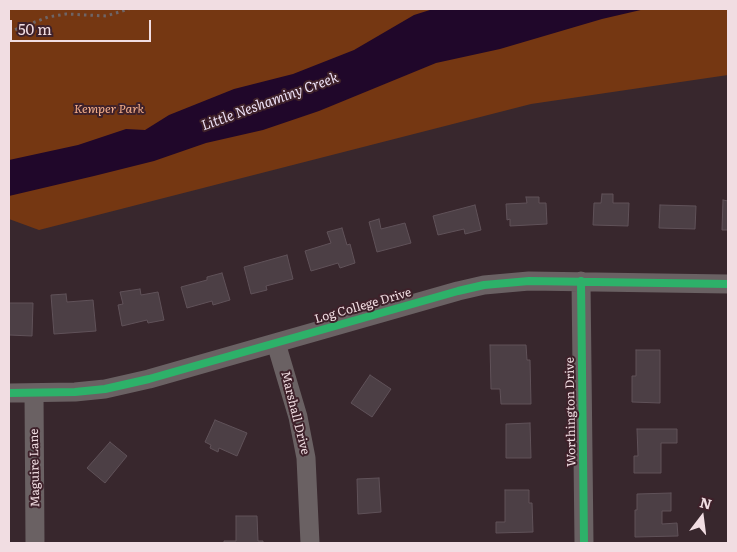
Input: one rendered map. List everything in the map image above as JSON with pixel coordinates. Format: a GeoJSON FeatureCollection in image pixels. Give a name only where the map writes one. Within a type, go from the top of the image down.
{"type":"FeatureCollection","features":[{"type":"Feature","properties":{"kind":"street","name":"Log College Drive"},"geometry":{"type":"LineString","coordinates":[[9,393],[75,392],[105,389],[149,379],[466,289],[529,281],[728,284]]}},
{"type":"Feature","properties":{"kind":"street","name":"Worthington Drive"},"geometry":{"type":"LineString","coordinates":[[581,281],[584,543]]}},
{"type":"Feature","properties":{"kind":"street","name":"Marshall Drive"},"geometry":{"type":"LineString","coordinates":[[276,343],[298,417],[306,458],[310,543]]}},
{"type":"Feature","properties":{"kind":"street","name":"Maguire Lane"},"geometry":{"type":"LineString","coordinates":[[34,393],[36,543]]}},
{"type":"Feature","properties":{"kind":"path"},"geometry":{"type":"LineString","coordinates":[[9,32],[48,17],[66,14],[106,16],[130,9]]}},
{"type":"Feature","properties":{"kind":"green space","name":"Kemper Park"},"geometry":{"type":"Polygon","coordinates":[[[9,9],[728,9],[728,75],[531,104],[39,230],[9,219],[9,9]]]}},
{"type":"Feature","properties":{"kind":"water","name":"Little Neshaminy Creek"},"geometry":{"type":"Polygon","coordinates":[[[433,9],[645,9],[602,19],[500,49],[436,63],[319,111],[263,130],[206,143],[154,161],[9,196],[9,160],[78,145],[126,129],[145,130],[169,115],[234,89],[293,74],[354,50],[414,15],[433,9]]]}},
{"type":"Feature","properties":{"kind":"building"},"geometry":{"type":"Polygon","coordinates":[[[602,194],[613,194],[613,203],[629,203],[628,226],[593,225],[594,203],[601,203],[602,194]]]}},
{"type":"Feature","properties":{"kind":"building"},"geometry":{"type":"Polygon","coordinates":[[[526,197],[539,197],[539,203],[546,203],[547,224],[510,226],[510,219],[507,220],[506,204],[527,203],[526,197]]]}},
{"type":"Feature","properties":{"kind":"building"},"geometry":{"type":"Polygon","coordinates":[[[723,200],[728,201],[728,230],[722,230],[723,200]]]}},
{"type":"Feature","properties":{"kind":"building"},"geometry":{"type":"Polygon","coordinates":[[[475,205],[481,230],[465,234],[464,229],[438,235],[433,216],[475,205]]]}},
{"type":"Feature","properties":{"kind":"building"},"geometry":{"type":"Polygon","coordinates":[[[660,205],[696,206],[695,229],[659,228],[660,205]]]}},
{"type":"Feature","properties":{"kind":"building"},"geometry":{"type":"Polygon","coordinates":[[[379,219],[381,229],[405,223],[411,243],[377,252],[369,222],[379,219]]]}},
{"type":"Feature","properties":{"kind":"building"},"geometry":{"type":"Polygon","coordinates":[[[342,228],[347,245],[350,244],[355,263],[340,268],[338,263],[311,271],[305,251],[331,243],[327,232],[342,228]]]}},
{"type":"Feature","properties":{"kind":"building"},"geometry":{"type":"Polygon","coordinates":[[[287,255],[293,279],[266,286],[267,290],[251,294],[244,267],[287,255]]]}},
{"type":"Feature","properties":{"kind":"building"},"geometry":{"type":"Polygon","coordinates":[[[222,273],[230,300],[213,305],[212,301],[187,308],[181,287],[207,280],[207,277],[222,273]]]}},
{"type":"Feature","properties":{"kind":"building"},"geometry":{"type":"Polygon","coordinates":[[[140,289],[141,295],[158,292],[164,320],[148,323],[147,320],[122,326],[118,305],[123,304],[120,292],[140,289]]]}},
{"type":"Feature","properties":{"kind":"building"},"geometry":{"type":"Polygon","coordinates":[[[66,294],[67,302],[93,300],[96,331],[54,334],[51,295],[66,294]]]}},
{"type":"Feature","properties":{"kind":"building"},"geometry":{"type":"Polygon","coordinates":[[[9,303],[33,303],[32,336],[9,335],[9,303]]]}},
{"type":"Feature","properties":{"kind":"building"},"geometry":{"type":"Polygon","coordinates":[[[490,345],[526,345],[527,360],[530,360],[531,404],[501,404],[500,389],[491,389],[490,345]]]}},
{"type":"Feature","properties":{"kind":"building"},"geometry":{"type":"Polygon","coordinates":[[[636,350],[660,350],[660,403],[632,402],[632,376],[636,376],[636,350]]]}},
{"type":"Feature","properties":{"kind":"building"},"geometry":{"type":"Polygon","coordinates":[[[370,375],[391,389],[372,417],[351,403],[370,375]]]}},
{"type":"Feature","properties":{"kind":"building"},"geometry":{"type":"Polygon","coordinates":[[[215,420],[247,433],[237,456],[219,448],[218,452],[210,448],[211,445],[205,442],[215,420]]]}},
{"type":"Feature","properties":{"kind":"building"},"geometry":{"type":"Polygon","coordinates":[[[530,423],[531,458],[506,458],[506,424],[530,423]]]}},
{"type":"Feature","properties":{"kind":"building"},"geometry":{"type":"Polygon","coordinates":[[[637,429],[677,429],[677,443],[661,443],[661,473],[634,473],[634,456],[638,456],[637,429]]]}},
{"type":"Feature","properties":{"kind":"building"},"geometry":{"type":"Polygon","coordinates":[[[110,442],[127,456],[105,483],[87,468],[110,442]]]}},
{"type":"Feature","properties":{"kind":"building"},"geometry":{"type":"Polygon","coordinates":[[[379,478],[381,512],[358,514],[357,479],[379,478]]]}},
{"type":"Feature","properties":{"kind":"building"},"geometry":{"type":"Polygon","coordinates":[[[505,490],[529,490],[529,503],[532,503],[533,532],[496,533],[496,522],[505,522],[505,490]]]}},
{"type":"Feature","properties":{"kind":"building"},"geometry":{"type":"Polygon","coordinates":[[[671,493],[671,511],[662,511],[662,524],[677,523],[678,536],[635,537],[637,494],[671,493]]]}},
{"type":"Feature","properties":{"kind":"building"},"geometry":{"type":"Polygon","coordinates":[[[236,516],[257,516],[258,541],[263,541],[263,543],[224,543],[224,541],[236,541],[236,516]]]}},
{"type":"Feature","properties":{"kind":"cycle path"},"geometry":{"type":"LineString","coordinates":[[9,393],[75,392],[105,389],[149,379],[484,285],[529,281],[728,284]]}},
{"type":"Feature","properties":{"kind":"cycle path"},"geometry":{"type":"LineString","coordinates":[[581,281],[584,543]]}}]}
